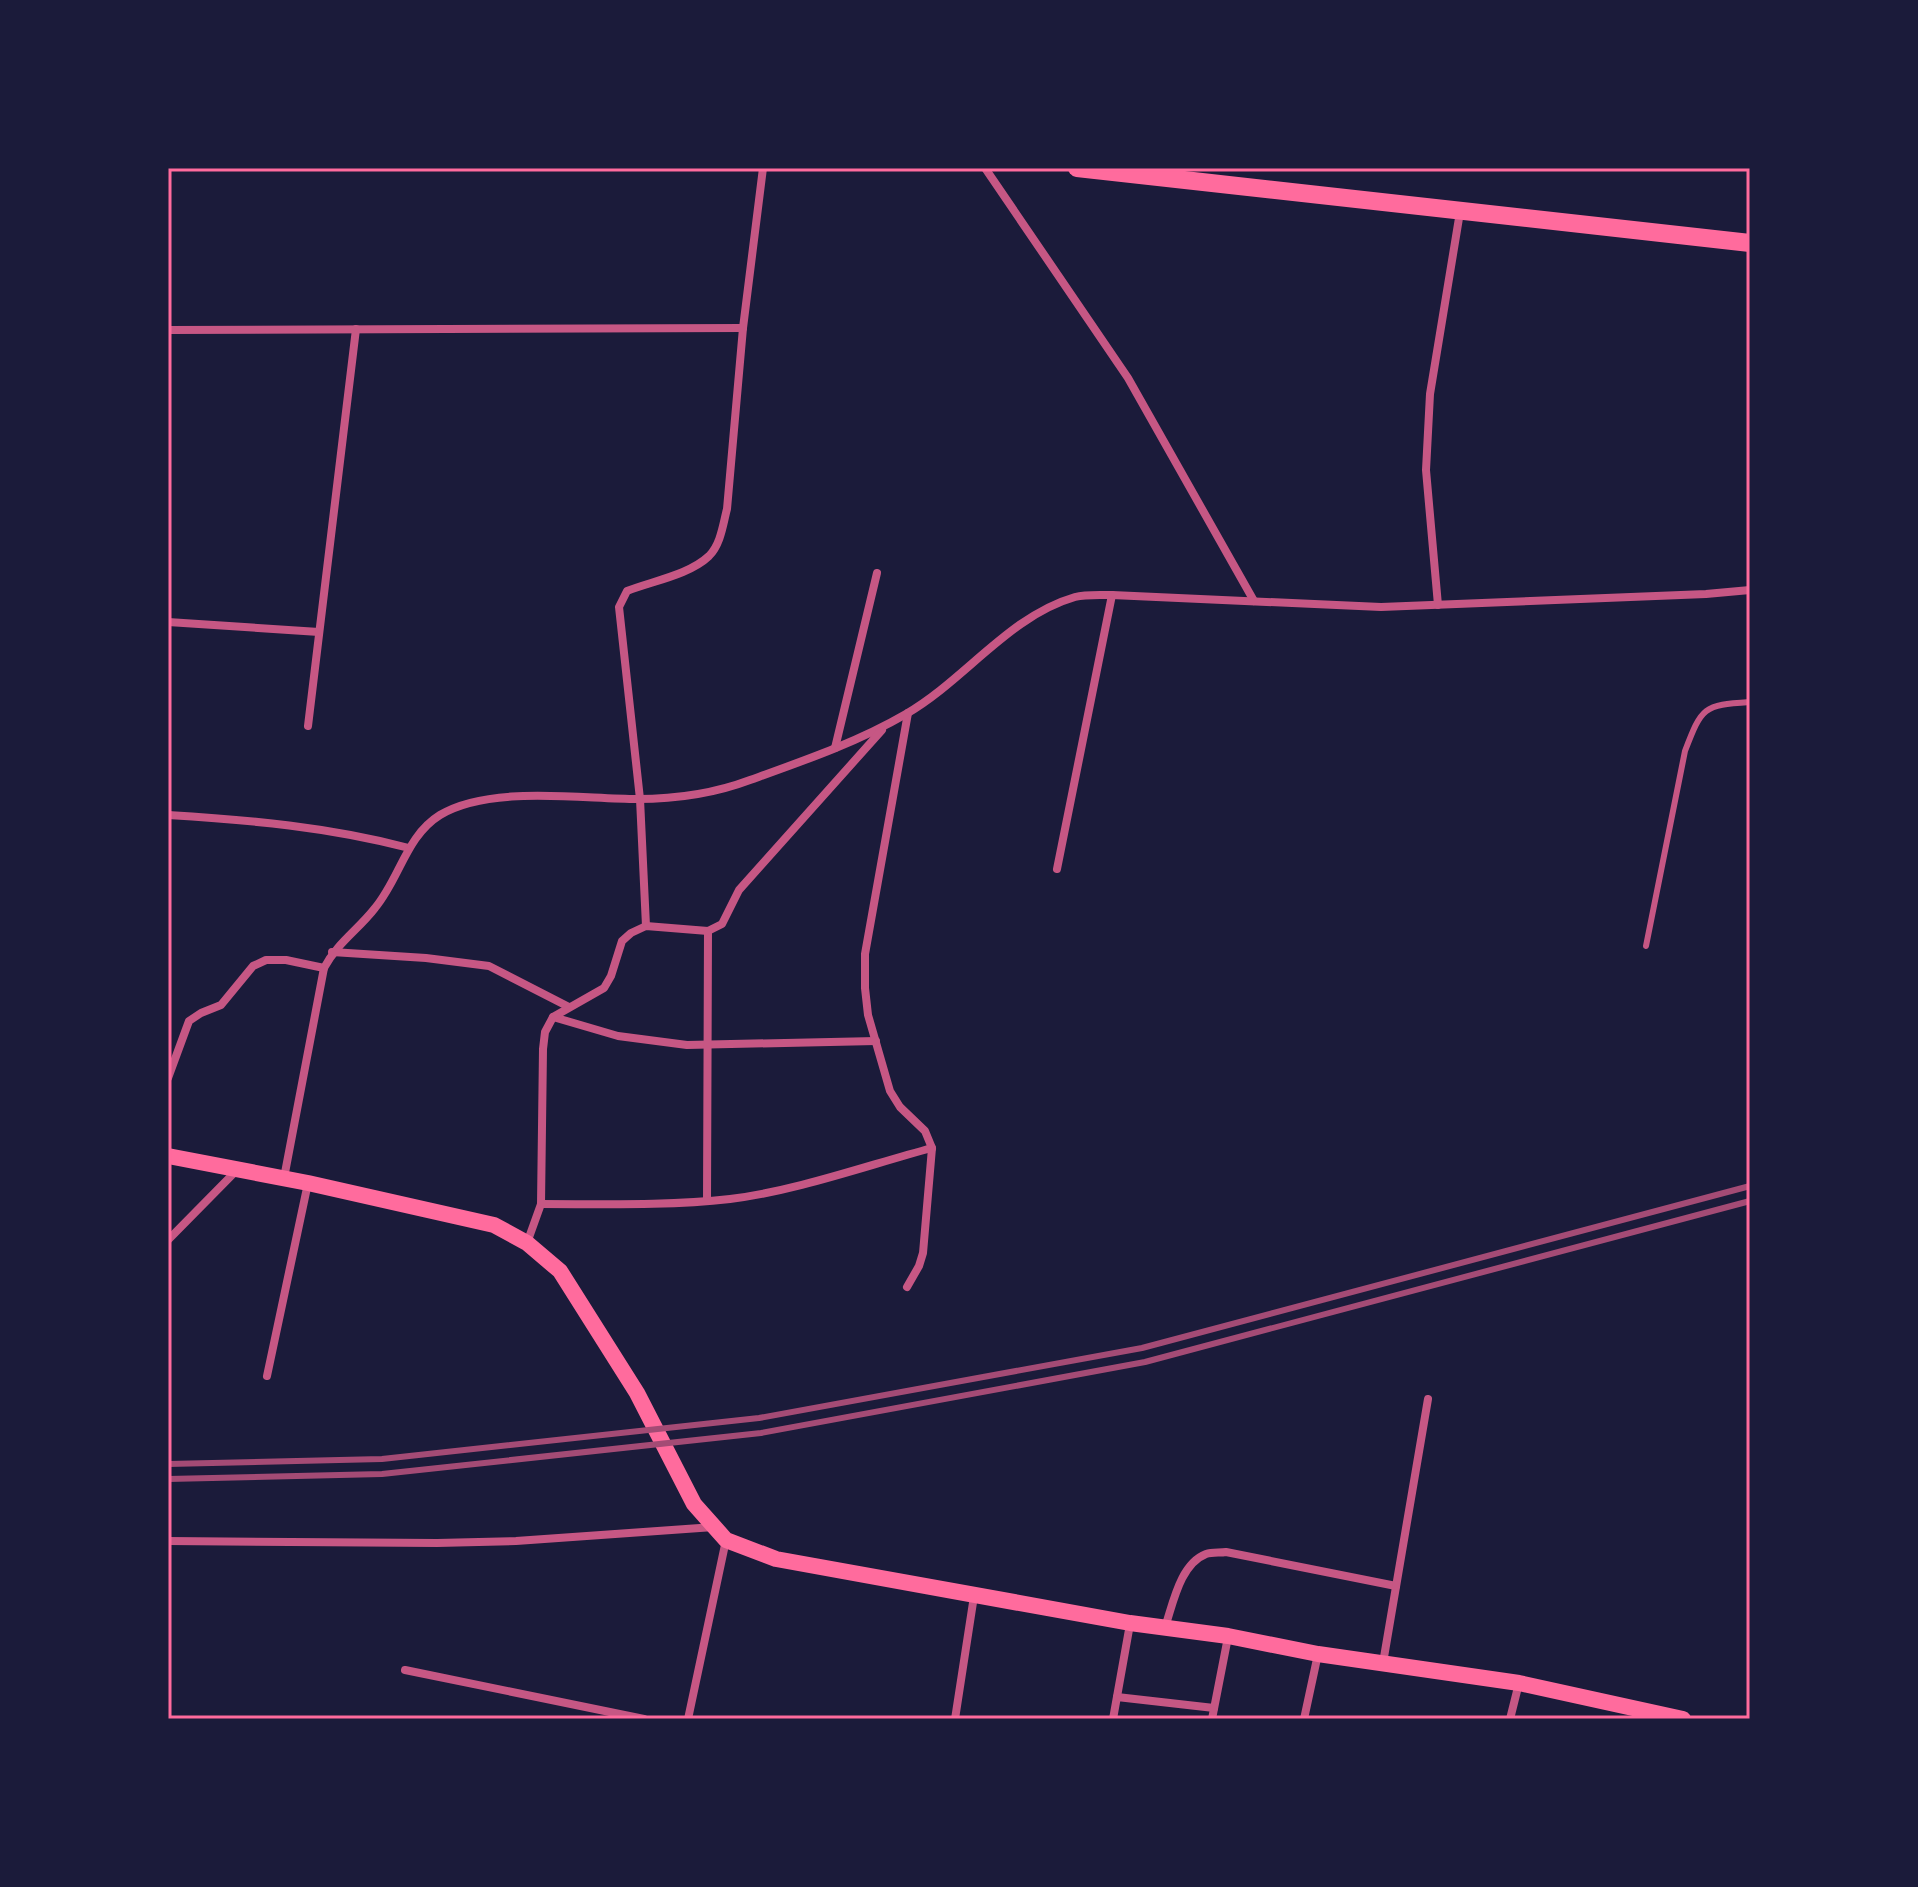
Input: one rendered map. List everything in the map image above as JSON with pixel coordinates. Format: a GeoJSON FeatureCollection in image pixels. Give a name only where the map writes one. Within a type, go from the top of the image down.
{"type":"FeatureCollection","features":[{"type":"Feature","properties":{"kind":"main road"},"geometry":{"type":"LineString","coordinates":[[1077,168],[1750,243]]}},
{"type":"Feature","properties":{"kind":"main road"},"geometry":{"type":"LineString","coordinates":[[168,1156],[308,1183],[494,1225],[527,1243],[560,1271],[637,1393],[694,1504],[721,1534],[776,1559],[1130,1623],[1519,1683],[1616,1712],[1683,1719]]}},
{"type":"Feature","properties":{"kind":"street"},"geometry":{"type":"LineString","coordinates":[[646,926],[640,799],[619,607],[627,591],[702,561],[710,555],[720,537],[727,509],[743,328],[763,168]]}},
{"type":"Feature","properties":{"kind":"street"},"geometry":{"type":"LineString","coordinates":[[985,168],[1128,378],[1254,601]]}},
{"type":"Feature","properties":{"kind":"street"},"geometry":{"type":"LineString","coordinates":[[1438,605],[1426,470],[1430,394],[1460,211]]}},
{"type":"Feature","properties":{"kind":"street"},"geometry":{"type":"LineString","coordinates":[[168,330],[743,328]]}},
{"type":"Feature","properties":{"kind":"street"},"geometry":{"type":"LineString","coordinates":[[308,726],[356,329]]}},
{"type":"Feature","properties":{"kind":"street"},"geometry":{"type":"LineString","coordinates":[[835,748],[877,573]]}},
{"type":"Feature","properties":{"kind":"street"},"geometry":{"type":"LineString","coordinates":[[284,1179],[324,968],[332,952],[376,908],[424,827],[462,805],[500,797],[640,799],[713,793],[835,748],[908,713],[955,681],[1014,631],[1049,608],[1077,596],[1381,607],[1750,590]]}},
{"type":"Feature","properties":{"kind":"street"},"geometry":{"type":"LineString","coordinates":[[1057,869],[1112,595]]}},
{"type":"Feature","properties":{"kind":"street"},"geometry":{"type":"LineString","coordinates":[[168,622],[319,632]]}},
{"type":"Feature","properties":{"kind":"street"},"geometry":{"type":"LineString","coordinates":[[907,1287],[919,1266],[925,1243],[932,1148],[925,1131],[900,1107],[890,1091],[868,1015],[865,954],[908,713]]}},
{"type":"Feature","properties":{"kind":"street"},"geometry":{"type":"LineString","coordinates":[[527,1243],[541,1204],[543,1049],[545,1032],[553,1017],[604,988],[622,941],[631,933],[646,926],[708,931],[722,924],[739,890],[887,724]]}},
{"type":"Feature","properties":{"kind":"street"},"geometry":{"type":"LineString","coordinates":[[168,815],[308,826],[409,848]]}},
{"type":"Feature","properties":{"kind":"street"},"geometry":{"type":"LineString","coordinates":[[707,1201],[708,931]]}},
{"type":"Feature","properties":{"kind":"street"},"geometry":{"type":"LineString","coordinates":[[332,952],[489,966],[569,1007]]}},
{"type":"Feature","properties":{"kind":"street"},"geometry":{"type":"LineString","coordinates":[[168,1078],[189,1021],[221,1005],[253,966],[266,960],[286,960],[324,968]]}},
{"type":"Feature","properties":{"kind":"street"},"geometry":{"type":"LineString","coordinates":[[553,1017],[618,1036],[707,1046],[876,1041]]}},
{"type":"Feature","properties":{"kind":"street"},"geometry":{"type":"LineString","coordinates":[[541,1204],[707,1201],[767,1192],[932,1148]]}},
{"type":"Feature","properties":{"kind":"street"},"geometry":{"type":"LineString","coordinates":[[168,1240],[237,1170]]}},
{"type":"Feature","properties":{"kind":"street"},"geometry":{"type":"LineString","coordinates":[[267,1376],[308,1183]]}},
{"type":"Feature","properties":{"kind":"street"},"geometry":{"type":"LineString","coordinates":[[1383,1664],[1428,1399]]}},
{"type":"Feature","properties":{"kind":"street"},"geometry":{"type":"LineString","coordinates":[[168,1541],[516,1541],[721,1534],[688,1719]]}},
{"type":"Feature","properties":{"kind":"street"},"geometry":{"type":"LineString","coordinates":[[1165,1627],[1182,1580],[1192,1563],[1207,1554],[1226,1552],[1396,1586]]}},
{"type":"Feature","properties":{"kind":"street"},"geometry":{"type":"LineString","coordinates":[[955,1719],[974,1596]]}},
{"type":"Feature","properties":{"kind":"street"},"geometry":{"type":"LineString","coordinates":[[1113,1719],[1130,1623]]}},
{"type":"Feature","properties":{"kind":"street"},"geometry":{"type":"LineString","coordinates":[[1212,1719],[1228,1636]]}},
{"type":"Feature","properties":{"kind":"street"},"geometry":{"type":"LineString","coordinates":[[1304,1719],[1318,1654]]}},
{"type":"Feature","properties":{"kind":"street"},"geometry":{"type":"LineString","coordinates":[[405,1670],[644,1719]]}},
{"type":"Feature","properties":{"kind":"street"},"geometry":{"type":"LineString","coordinates":[[1510,1719],[1519,1683]]}},
{"type":"Feature","properties":{"kind":"street"},"geometry":{"type":"LineString","coordinates":[[1117,1697],[1214,1708]]}},
{"type":"Feature","properties":{"kind":"lane"},"geometry":{"type":"LineString","coordinates":[[1646,946],[1685,751],[1693,728],[1703,711],[1711,706],[1750,702]]}},
{"type":"Feature","properties":{"kind":"railway"},"geometry":{"type":"LineString","coordinates":[[168,1464],[382,1459],[759,1418],[1142,1348],[1750,1186]]}},
{"type":"Feature","properties":{"kind":"railway"},"geometry":{"type":"LineString","coordinates":[[168,1479],[382,1474],[761,1433],[1145,1362],[1750,1201]]}}]}
